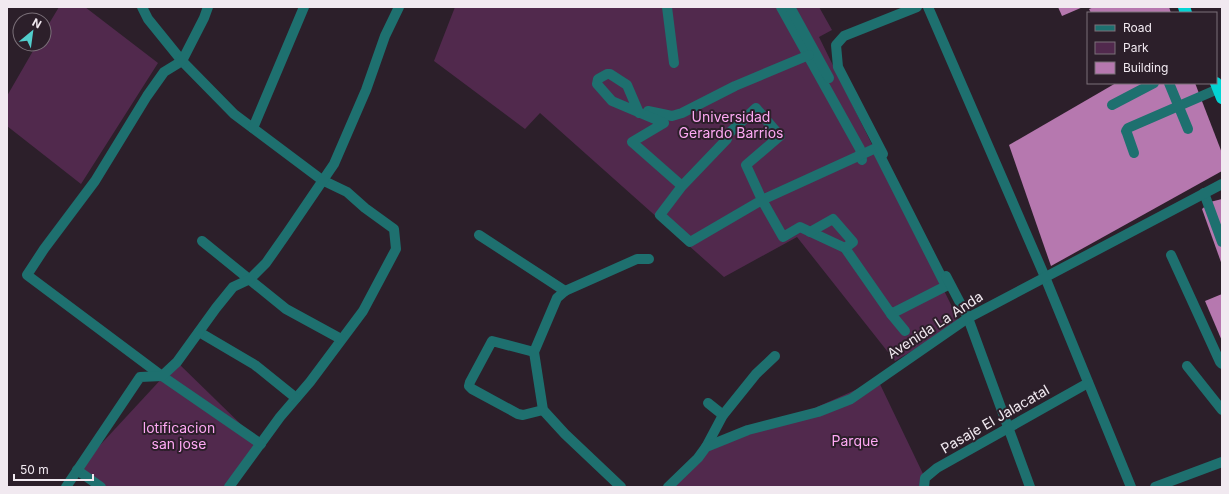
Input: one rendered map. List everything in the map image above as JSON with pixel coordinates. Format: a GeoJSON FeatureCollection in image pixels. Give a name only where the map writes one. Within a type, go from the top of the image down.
{"type":"FeatureCollection","features":[{"type":"Feature","properties":{"kind":"street"},"geometry":{"type":"LineString","coordinates":[[142,7],[148,19],[182,61],[234,114],[322,180],[347,192],[365,208],[394,229],[396,249],[362,311],[310,382],[280,417],[229,487]]}},
{"type":"Feature","properties":{"kind":"street"},"geometry":{"type":"LineString","coordinates":[[208,7],[182,61],[164,72],[147,96],[95,181],[44,248],[27,275],[162,376],[261,444]]}},
{"type":"Feature","properties":{"kind":"street"},"geometry":{"type":"LineString","coordinates":[[252,128],[304,7]]}},
{"type":"Feature","properties":{"kind":"street"},"geometry":{"type":"LineString","coordinates":[[66,487],[140,377],[162,376],[178,362],[216,308],[234,287],[250,279],[266,263],[334,164],[366,90],[385,36],[399,7]]}},
{"type":"Feature","properties":{"kind":"street"},"geometry":{"type":"LineString","coordinates":[[667,7],[674,63]]}},
{"type":"Feature","properties":{"kind":"street"},"geometry":{"type":"LineString","coordinates":[[781,7],[812,57],[863,153]]}},
{"type":"Feature","properties":{"kind":"street"},"geometry":{"type":"LineString","coordinates":[[790,7],[812,57]]}},
{"type":"Feature","properties":{"kind":"street"},"geometry":{"type":"LineString","coordinates":[[917,7],[844,36],[836,45],[838,66],[968,318],[1030,487]]}},
{"type":"Feature","properties":{"kind":"street"},"geometry":{"type":"LineString","coordinates":[[928,7],[1045,277],[1131,487]]}},
{"type":"Feature","properties":{"kind":"street"},"geometry":{"type":"LineString","coordinates":[[664,122],[638,109],[626,85],[610,74],[598,83],[612,101],[638,109],[672,116],[682,113],[735,86],[812,57]]}},
{"type":"Feature","properties":{"kind":"street"},"geometry":{"type":"LineString","coordinates":[[682,186],[632,142],[664,122],[812,57]]}},
{"type":"Feature","properties":{"kind":"street"},"geometry":{"type":"LineString","coordinates":[[1112,105],[1152,84]]}},
{"type":"Feature","properties":{"kind":"street"},"geometry":{"type":"LineString","coordinates":[[1170,84],[1188,129]]}},
{"type":"Feature","properties":{"kind":"street"},"geometry":{"type":"LineString","coordinates":[[1134,153],[1126,130],[1128,128],[1179,105],[1219,90]]}},
{"type":"Feature","properties":{"kind":"street"},"geometry":{"type":"LineString","coordinates":[[891,314],[946,286],[876,148],[762,200],[690,242],[660,215],[682,186],[727,139],[724,137],[756,108],[780,136],[746,165],[762,200],[783,237],[800,227],[845,248],[891,314],[905,331]]}},
{"type":"Feature","properties":{"kind":"street"},"geometry":{"type":"LineString","coordinates":[[863,153],[875,138]]}},
{"type":"Feature","properties":{"kind":"street","name":"Avenida La Anda"},"geometry":{"type":"LineString","coordinates":[[668,487],[698,458],[706,447],[748,430],[818,412],[851,399],[968,318],[1222,184]]}},
{"type":"Feature","properties":{"kind":"street"},"geometry":{"type":"LineString","coordinates":[[1204,193],[1219,226],[1222,242]]}},
{"type":"Feature","properties":{"kind":"street"},"geometry":{"type":"LineString","coordinates":[[810,232],[833,218],[853,242],[845,248]]}},
{"type":"Feature","properties":{"kind":"street"},"geometry":{"type":"LineString","coordinates":[[479,235],[565,291]]}},
{"type":"Feature","properties":{"kind":"street"},"geometry":{"type":"LineString","coordinates":[[202,241],[286,309],[341,339]]}},
{"type":"Feature","properties":{"kind":"street"},"geometry":{"type":"LineString","coordinates":[[1171,255],[1222,364]]}},
{"type":"Feature","properties":{"kind":"street"},"geometry":{"type":"LineString","coordinates":[[621,487],[565,434],[543,410],[534,352],[557,298],[565,291],[637,259],[649,259]]}},
{"type":"Feature","properties":{"kind":"street"},"geometry":{"type":"LineString","coordinates":[[199,332],[255,365],[296,398]]}},
{"type":"Feature","properties":{"kind":"street"},"geometry":{"type":"LineString","coordinates":[[534,352],[492,341],[469,386],[518,414],[523,415],[543,410]]}},
{"type":"Feature","properties":{"kind":"street"},"geometry":{"type":"LineString","coordinates":[[706,447],[723,415],[756,374],[775,356]]}},
{"type":"Feature","properties":{"kind":"street"},"geometry":{"type":"LineString","coordinates":[[1187,366],[1222,410]]}},
{"type":"Feature","properties":{"kind":"street","name":"Pasaje El Jalacatal"},"geometry":{"type":"LineString","coordinates":[[924,487],[925,478],[938,468],[1088,383]]}},
{"type":"Feature","properties":{"kind":"street"},"geometry":{"type":"LineString","coordinates":[[708,403],[723,415]]}},
{"type":"Feature","properties":{"kind":"street"},"geometry":{"type":"LineString","coordinates":[[1155,487],[1222,462]]}},
{"type":"Feature","properties":{"kind":"street"},"geometry":{"type":"LineString","coordinates":[[77,470],[101,487]]}},
{"type":"Feature","properties":{"kind":"green space"},"geometry":{"type":"Polygon","coordinates":[[[59,7],[85,7],[158,63],[81,184],[7,126],[7,96],[32,52],[52,52],[52,19],[59,7]]]}},
{"type":"Feature","properties":{"kind":"green space","name":"Universidad Gerardo Barrios"},"geometry":{"type":"Polygon","coordinates":[[[455,7],[819,7],[832,30],[819,37],[960,323],[895,361],[797,237],[724,277],[540,113],[525,129],[434,61],[455,7]]]}},
{"type":"Feature","properties":{"kind":"green space","name":"lotificacion san jose"},"geometry":{"type":"Polygon","coordinates":[[[177,362],[261,444],[230,487],[102,487],[77,470],[177,362]]]}},
{"type":"Feature","properties":{"kind":"green space","name":"Parque"},"geometry":{"type":"Polygon","coordinates":[[[878,380],[925,478],[923,487],[669,487],[719,442],[783,422],[878,380]]]}},
{"type":"Feature","properties":{"kind":"building"},"geometry":{"type":"Polygon","coordinates":[[[1058,7],[1083,7],[1062,16],[1058,7]]]}},
{"type":"Feature","properties":{"kind":"building"},"geometry":{"type":"Polygon","coordinates":[[[1094,7],[1169,7],[1171,12],[1090,12],[1089,9],[1094,7]]]}},
{"type":"Feature","properties":{"kind":"building"},"geometry":{"type":"Polygon","coordinates":[[[1114,84],[1195,84],[1222,153],[1222,171],[1051,266],[1009,145],[1114,84]]]}},
{"type":"Feature","properties":{"kind":"building"},"geometry":{"type":"Polygon","coordinates":[[[1222,199],[1222,265],[1202,209],[1210,202],[1222,199]]]}},
{"type":"Feature","properties":{"kind":"building"},"geometry":{"type":"Polygon","coordinates":[[[1222,294],[1222,341],[1205,301],[1222,294]]]}}]}
